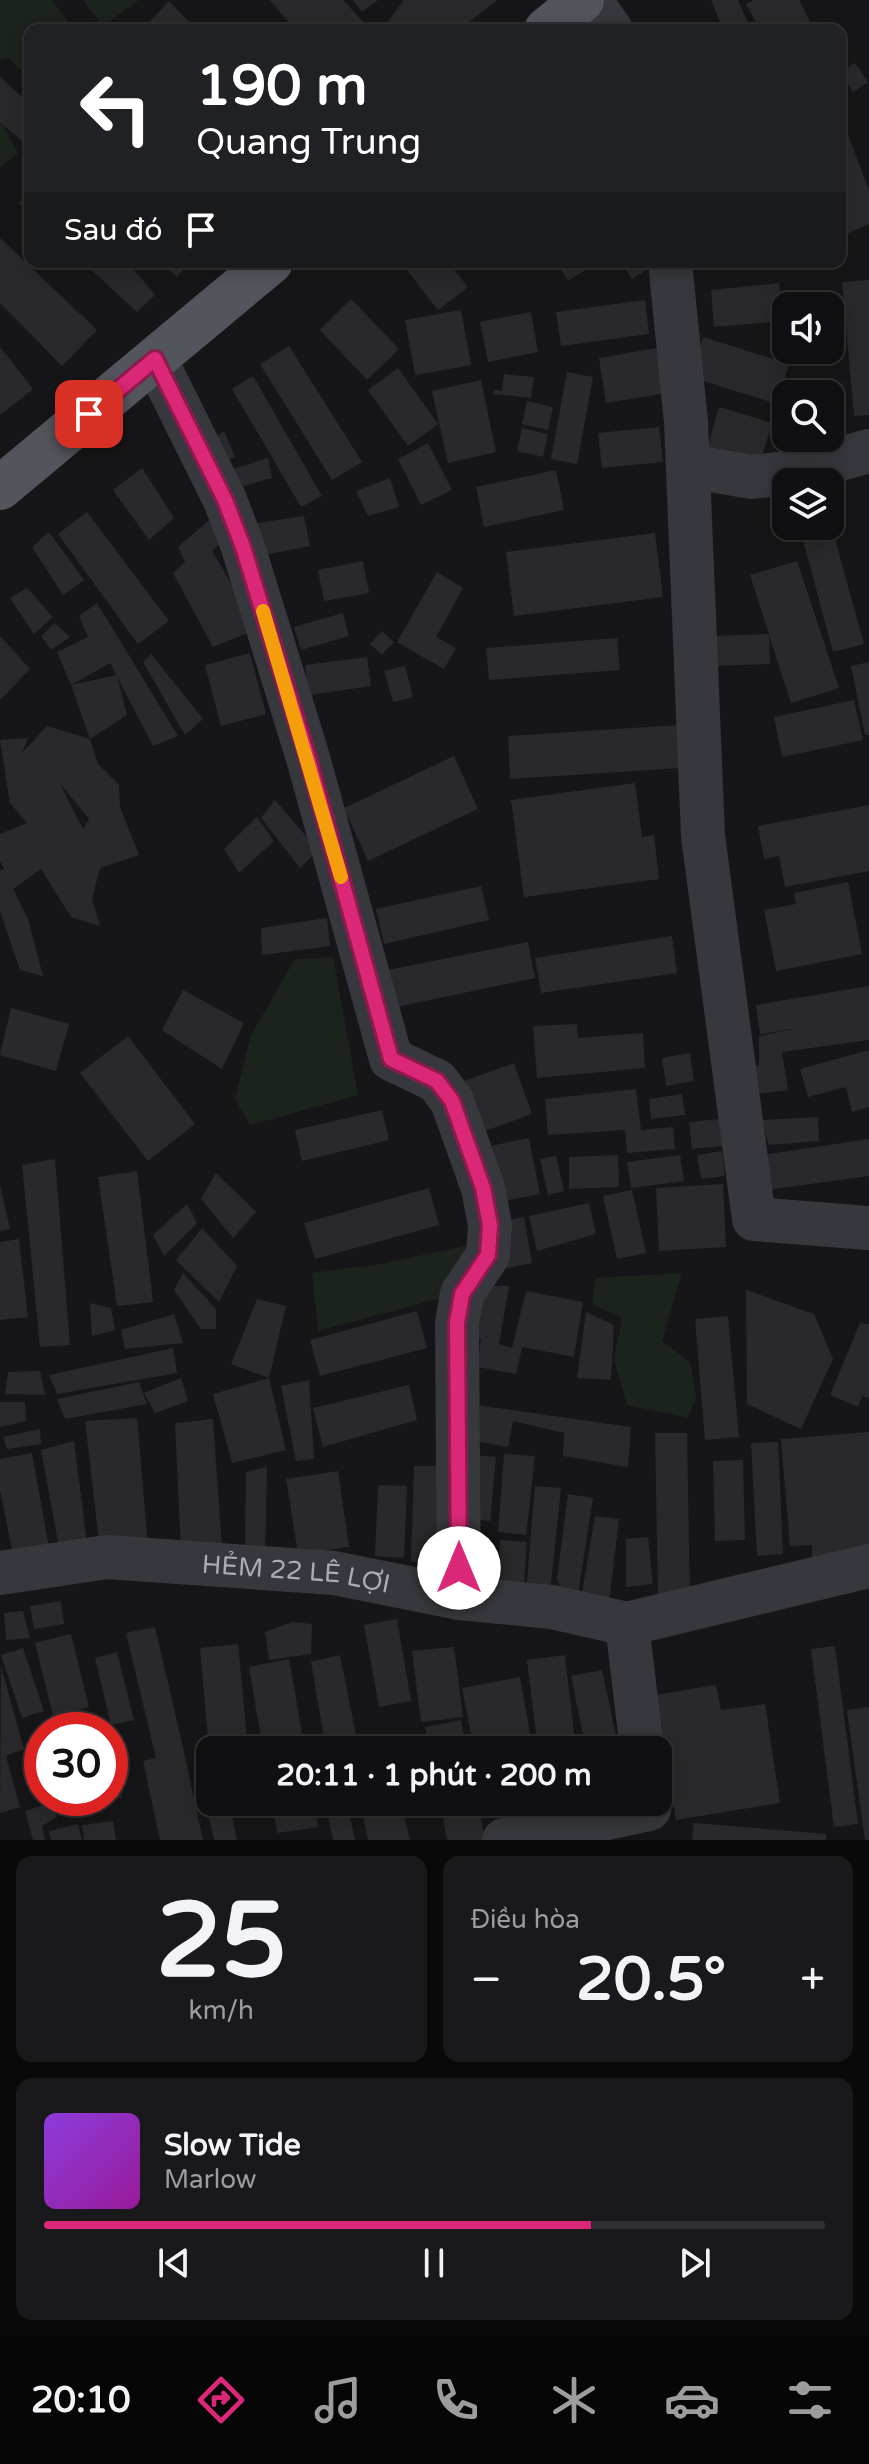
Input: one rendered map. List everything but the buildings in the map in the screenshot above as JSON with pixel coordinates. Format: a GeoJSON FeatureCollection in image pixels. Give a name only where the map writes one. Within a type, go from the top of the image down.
{"type":"FeatureCollection","features":[{"type":"Feature","properties":{"kind":"main road"},"geometry":{"type":"LineString","coordinates":[[553,24],[582,0]]}},
{"type":"Feature","properties":{"kind":"main road"},"geometry":{"type":"LineString","coordinates":[[0,488],[264,268]]}},
{"type":"Feature","properties":{"kind":"street"},"geometry":{"type":"LineString","coordinates":[[590,0],[607,24]]}},
{"type":"Feature","properties":{"kind":"street"},"geometry":{"type":"LineString","coordinates":[[671,268],[688,466],[703,836],[754,1219],[869,1228]]}},
{"type":"Feature","properties":{"kind":"street"},"geometry":{"type":"LineString","coordinates":[[155,359],[225,500],[243,547],[308,758],[391,1059],[437,1081],[452,1101],[483,1188],[490,1225],[488,1255],[462,1294],[457,1323],[459,1598]]}},
{"type":"Feature","properties":{"kind":"street"},"geometry":{"type":"LineString","coordinates":[[688,466],[752,477],[794,472],[869,451]]}},
{"type":"Feature","properties":{"kind":"street","name":"HẺM 22 LÊ LỢI"},"geometry":{"type":"LineString","coordinates":[[0,1573],[107,1557],[334,1573],[459,1598],[552,1607],[627,1624],[869,1566]]}},
{"type":"Feature","properties":{"kind":"street"},"geometry":{"type":"LineString","coordinates":[[627,1624],[640,1736]]}},
{"type":"Feature","properties":{"kind":"street"},"geometry":{"type":"LineString","coordinates":[[504,1840],[606,1816]]}},
{"type":"Feature","properties":{"kind":"shaded area"},"geometry":{"type":"Polygon","coordinates":[[[0,0],[52,0],[70,24],[24,24],[24,74],[9,58],[0,59],[0,0]]]}},
{"type":"Feature","properties":{"kind":"shaded area"},"geometry":{"type":"Polygon","coordinates":[[[83,0],[139,0],[106,24],[101,24],[83,0]]]}},
{"type":"Feature","properties":{"kind":"shaded area"},"geometry":{"type":"Polygon","coordinates":[[[0,119],[18,153],[0,168],[0,119]]]}},
{"type":"Feature","properties":{"kind":"shaded area"},"geometry":{"type":"Polygon","coordinates":[[[333,957],[358,1095],[250,1125],[235,1099],[251,1035],[295,959],[333,957]]]}},
{"type":"Feature","properties":{"kind":"shaded area"},"geometry":{"type":"Polygon","coordinates":[[[468,1245],[452,1295],[318,1331],[312,1273],[381,1264],[468,1245]]]}},
{"type":"Feature","properties":{"kind":"shaded area"},"geometry":{"type":"Polygon","coordinates":[[[682,1273],[662,1341],[690,1362],[696,1397],[688,1418],[627,1405],[614,1359],[622,1318],[592,1304],[596,1278],[682,1273]]]}},
{"type":"Feature","properties":{"kind":"slow traffic"},"geometry":{"type":"LineString","coordinates":[[263,611],[341,877]]}},
{"type":"Feature","properties":{"kind":"route"},"geometry":{"type":"LineString","coordinates":[[89,414],[155,359],[225,500],[243,547],[308,758],[391,1059],[437,1081],[452,1101],[483,1188],[490,1225],[488,1255],[462,1294],[457,1323],[459,1568]]}}]}
